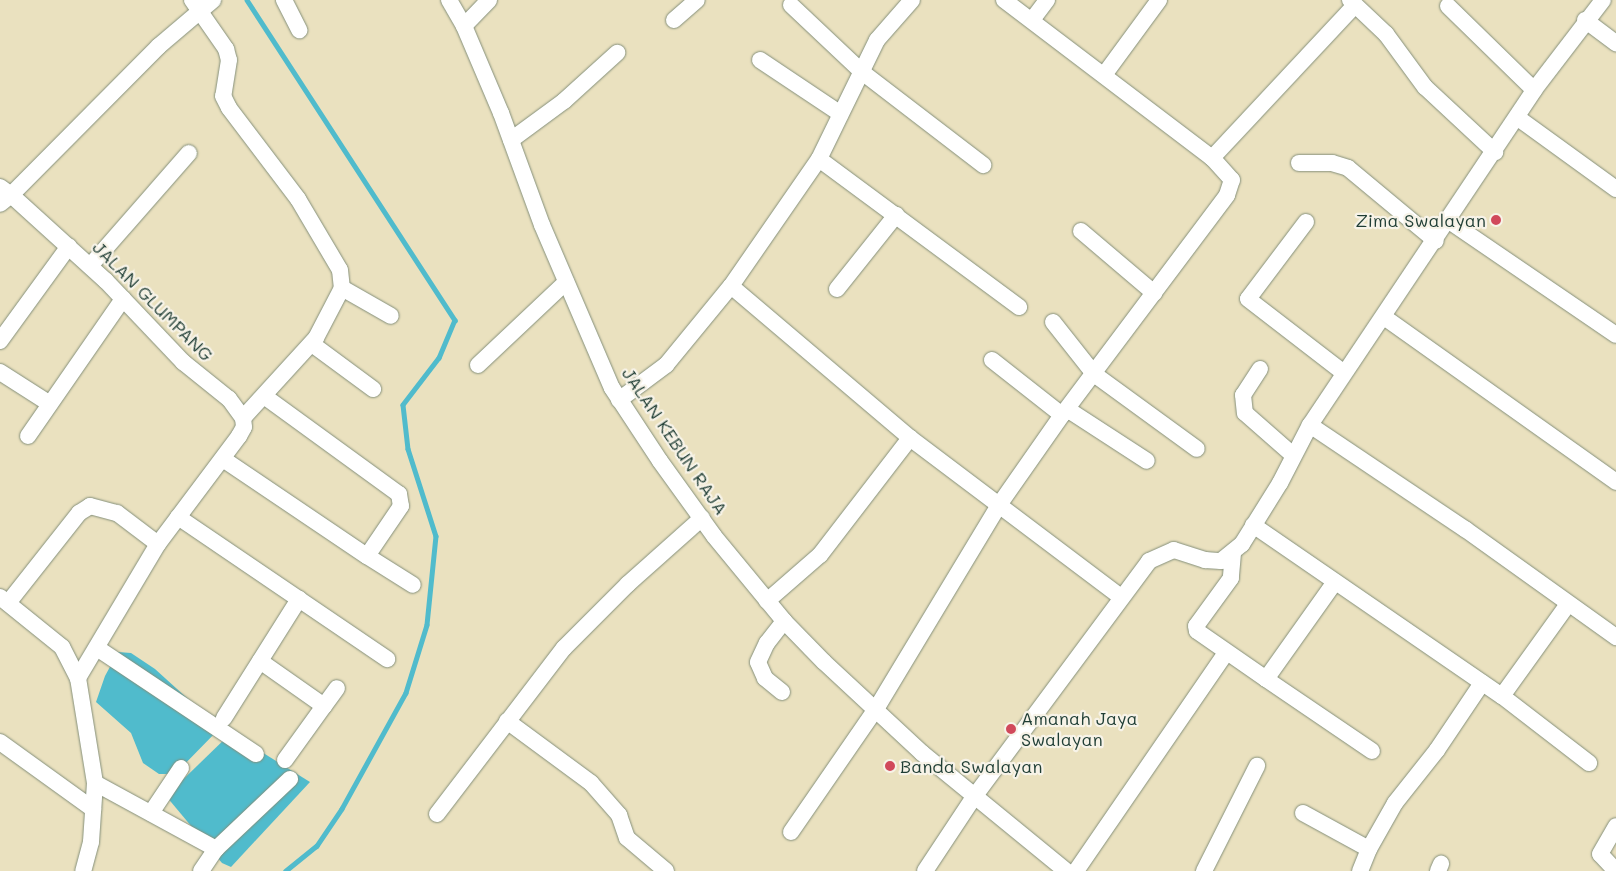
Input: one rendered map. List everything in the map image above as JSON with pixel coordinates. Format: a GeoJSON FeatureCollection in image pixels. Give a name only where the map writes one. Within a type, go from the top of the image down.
{"type":"FeatureCollection","features":[{"type":"Feature","properties":{"kind":"street"},"geometry":{"type":"LineString","coordinates":[[284,0],[299,30]]}},
{"type":"Feature","properties":{"kind":"street","name":"JALAN KEBUN RAJA"},"geometry":{"type":"LineString","coordinates":[[449,0],[464,26],[566,282],[619,400],[702,518],[784,622],[847,685],[974,797],[1066,871]]}},
{"type":"Feature","properties":{"kind":"street"},"geometry":{"type":"LineString","coordinates":[[464,26],[489,0]]}},
{"type":"Feature","properties":{"kind":"street"},"geometry":{"type":"LineString","coordinates":[[674,20],[697,0]]}},
{"type":"Feature","properties":{"kind":"street"},"geometry":{"type":"LineString","coordinates":[[619,400],[666,365],[731,286],[819,159],[877,40],[912,0]]}},
{"type":"Feature","properties":{"kind":"street"},"geometry":{"type":"LineString","coordinates":[[791,832],[876,709],[999,505],[1065,412],[1232,187],[1232,180],[1212,158],[1004,0]]}},
{"type":"Feature","properties":{"kind":"street"},"geometry":{"type":"LineString","coordinates":[[1032,20],[1047,0]]}},
{"type":"Feature","properties":{"kind":"street"},"geometry":{"type":"LineString","coordinates":[[1104,76],[1159,0]]}},
{"type":"Feature","properties":{"kind":"street"},"geometry":{"type":"LineString","coordinates":[[926,871],[974,797],[1120,596],[1148,561],[1159,554],[1174,550],[1214,562],[1233,553],[1253,525],[1310,425],[1344,373],[1436,241],[1518,118],[1534,90],[1585,20],[1603,0]]}},
{"type":"Feature","properties":{"kind":"street"},"geometry":{"type":"LineString","coordinates":[[1212,158],[1352,2],[1386,34],[1425,86],[1495,152]]}},
{"type":"Feature","properties":{"kind":"street"},"geometry":{"type":"LineString","coordinates":[[78,678],[158,544],[223,459],[244,427],[243,418],[312,344],[342,288],[340,270],[320,233],[229,108],[223,96],[229,60],[226,49],[202,4]]}},
{"type":"Feature","properties":{"kind":"street","name":"JALAN GLUMPANG"},"geometry":{"type":"LineString","coordinates":[[202,4],[4,195],[69,246],[183,362],[229,399],[243,418]]}},
{"type":"Feature","properties":{"kind":"street"},"geometry":{"type":"LineString","coordinates":[[791,5],[862,72],[983,165]]}},
{"type":"Feature","properties":{"kind":"street"},"geometry":{"type":"LineString","coordinates":[[1448,6],[1534,90]]}},
{"type":"Feature","properties":{"kind":"street"},"geometry":{"type":"LineString","coordinates":[[1585,20],[1616,43]]}},
{"type":"Feature","properties":{"kind":"street"},"geometry":{"type":"LineString","coordinates":[[511,140],[564,101],[617,53]]}},
{"type":"Feature","properties":{"kind":"street"},"geometry":{"type":"LineString","coordinates":[[760,60],[841,114]]}},
{"type":"Feature","properties":{"kind":"street"},"geometry":{"type":"LineString","coordinates":[[1518,118],[1616,189]]}},
{"type":"Feature","properties":{"kind":"street"},"geometry":{"type":"LineString","coordinates":[[90,266],[189,153]]}},
{"type":"Feature","properties":{"kind":"street"},"geometry":{"type":"LineString","coordinates":[[819,159],[1019,307]]}},
{"type":"Feature","properties":{"kind":"street"},"geometry":{"type":"LineString","coordinates":[[1299,163],[1332,163],[1348,168],[1436,241]]}},
{"type":"Feature","properties":{"kind":"street"},"geometry":{"type":"LineString","coordinates":[[837,289],[896,215]]}},
{"type":"Feature","properties":{"kind":"street"},"geometry":{"type":"LineString","coordinates":[[1449,220],[1616,335]]}},
{"type":"Feature","properties":{"kind":"street"},"geometry":{"type":"LineString","coordinates":[[1306,222],[1248,299],[1344,373]]}},
{"type":"Feature","properties":{"kind":"street"},"geometry":{"type":"LineString","coordinates":[[1081,231],[1154,292]]}},
{"type":"Feature","properties":{"kind":"street"},"geometry":{"type":"LineString","coordinates":[[0,341],[69,246]]}},
{"type":"Feature","properties":{"kind":"street"},"geometry":{"type":"LineString","coordinates":[[478,365],[566,282]]}},
{"type":"Feature","properties":{"kind":"street"},"geometry":{"type":"LineString","coordinates":[[731,286],[910,438],[1120,596]]}},
{"type":"Feature","properties":{"kind":"street"},"geometry":{"type":"LineString","coordinates":[[342,288],[391,316]]}},
{"type":"Feature","properties":{"kind":"street"},"geometry":{"type":"LineString","coordinates":[[28,436],[123,299]]}},
{"type":"Feature","properties":{"kind":"street"},"geometry":{"type":"LineString","coordinates":[[1384,317],[1616,482]]}},
{"type":"Feature","properties":{"kind":"street"},"geometry":{"type":"LineString","coordinates":[[1053,322],[1094,374],[1197,449]]}},
{"type":"Feature","properties":{"kind":"street"},"geometry":{"type":"LineString","coordinates":[[312,344],[373,389]]}},
{"type":"Feature","properties":{"kind":"street"},"geometry":{"type":"LineString","coordinates":[[992,360],[1065,412],[1147,461]]}},
{"type":"Feature","properties":{"kind":"street"},"geometry":{"type":"LineString","coordinates":[[1260,369],[1243,395],[1244,413],[1293,456]]}},
{"type":"Feature","properties":{"kind":"street"},"geometry":{"type":"LineString","coordinates":[[0,372],[50,404]]}},
{"type":"Feature","properties":{"kind":"street"},"geometry":{"type":"LineString","coordinates":[[264,396],[399,494],[401,506],[367,556]]}},
{"type":"Feature","properties":{"kind":"street"},"geometry":{"type":"LineString","coordinates":[[1310,425],[1465,528],[1616,637]]}},
{"type":"Feature","properties":{"kind":"street"},"geometry":{"type":"LineString","coordinates":[[767,601],[820,555],[910,438]]}},
{"type":"Feature","properties":{"kind":"street"},"geometry":{"type":"LineString","coordinates":[[223,459],[367,556],[413,584]]}},
{"type":"Feature","properties":{"kind":"street"},"geometry":{"type":"LineString","coordinates":[[83,871],[90,842],[95,783],[78,678],[62,647],[4,600],[79,513],[90,506],[116,513],[158,544]]}},
{"type":"Feature","properties":{"kind":"street"},"geometry":{"type":"LineString","coordinates":[[178,517],[387,659]]}},
{"type":"Feature","properties":{"kind":"street"},"geometry":{"type":"LineString","coordinates":[[437,814],[564,648],[628,584],[702,518]]}},
{"type":"Feature","properties":{"kind":"street"},"geometry":{"type":"LineString","coordinates":[[1253,525],[1502,696],[1589,763]]}},
{"type":"Feature","properties":{"kind":"street"},"geometry":{"type":"LineString","coordinates":[[1233,553],[1231,578],[1196,626],[1197,631],[1226,653],[1372,750]]}},
{"type":"Feature","properties":{"kind":"street"},"geometry":{"type":"LineString","coordinates":[[1266,679],[1335,582]]}},
{"type":"Feature","properties":{"kind":"street"},"geometry":{"type":"LineString","coordinates":[[224,718],[299,599]]}},
{"type":"Feature","properties":{"kind":"street"},"geometry":{"type":"LineString","coordinates":[[1502,696],[1568,604]]}},
{"type":"Feature","properties":{"kind":"street"},"geometry":{"type":"LineString","coordinates":[[782,692],[766,678],[758,662],[767,643],[784,622]]}},
{"type":"Feature","properties":{"kind":"street"},"geometry":{"type":"LineString","coordinates":[[97,648],[256,754]]}},
{"type":"Feature","properties":{"kind":"street"},"geometry":{"type":"LineString","coordinates":[[1076,871],[1226,653]]}},
{"type":"Feature","properties":{"kind":"street"},"geometry":{"type":"LineString","coordinates":[[260,661],[324,706]]}},
{"type":"Feature","properties":{"kind":"street"},"geometry":{"type":"LineString","coordinates":[[1360,871],[1369,849],[1395,803],[1437,750],[1482,683]]}},
{"type":"Feature","properties":{"kind":"street"},"geometry":{"type":"LineString","coordinates":[[285,760],[337,688]]}},
{"type":"Feature","properties":{"kind":"street"},"geometry":{"type":"LineString","coordinates":[[508,721],[591,783],[615,810],[627,838],[666,871]]}},
{"type":"Feature","properties":{"kind":"street"},"geometry":{"type":"LineString","coordinates":[[0,742],[93,809]]}},
{"type":"Feature","properties":{"kind":"street"},"geometry":{"type":"LineString","coordinates":[[1204,871],[1258,766]]}},
{"type":"Feature","properties":{"kind":"street"},"geometry":{"type":"LineString","coordinates":[[151,813],[181,768]]}},
{"type":"Feature","properties":{"kind":"street"},"geometry":{"type":"LineString","coordinates":[[201,871],[216,848],[290,780]]}},
{"type":"Feature","properties":{"kind":"street"},"geometry":{"type":"LineString","coordinates":[[95,783],[216,848]]}},
{"type":"Feature","properties":{"kind":"street"},"geometry":{"type":"LineString","coordinates":[[1303,813],[1369,849]]}},
{"type":"Feature","properties":{"kind":"street"},"geometry":{"type":"LineString","coordinates":[[1616,826],[1600,854],[1616,871]]}},
{"type":"Feature","properties":{"kind":"water"},"geometry":{"type":"Polygon","coordinates":[[[118,652],[131,653],[155,669],[220,728],[175,774],[159,774],[143,763],[131,733],[96,702],[105,676],[118,652]]]}},
{"type":"Feature","properties":{"kind":"water"},"geometry":{"type":"Polygon","coordinates":[[[231,733],[310,782],[231,867],[222,863],[166,796],[231,733]]]}},
{"type":"Feature","properties":{"kind":"waterway"},"geometry":{"type":"LineString","coordinates":[[247,0],[455,320],[439,358],[403,405],[408,449],[436,536],[427,625],[406,693],[342,809],[317,846],[286,871]]}},
{"type":"Feature","properties":{"kind":"place","name":"Zima Swalayan"},"geometry":{"type":"Point","coordinates":[1496,220]}},
{"type":"Feature","properties":{"kind":"place","name":"Amanah Jaya Swalayan"},"geometry":{"type":"Point","coordinates":[1011,729]}},
{"type":"Feature","properties":{"kind":"place","name":"Banda Swalayan"},"geometry":{"type":"Point","coordinates":[890,766]}}]}
